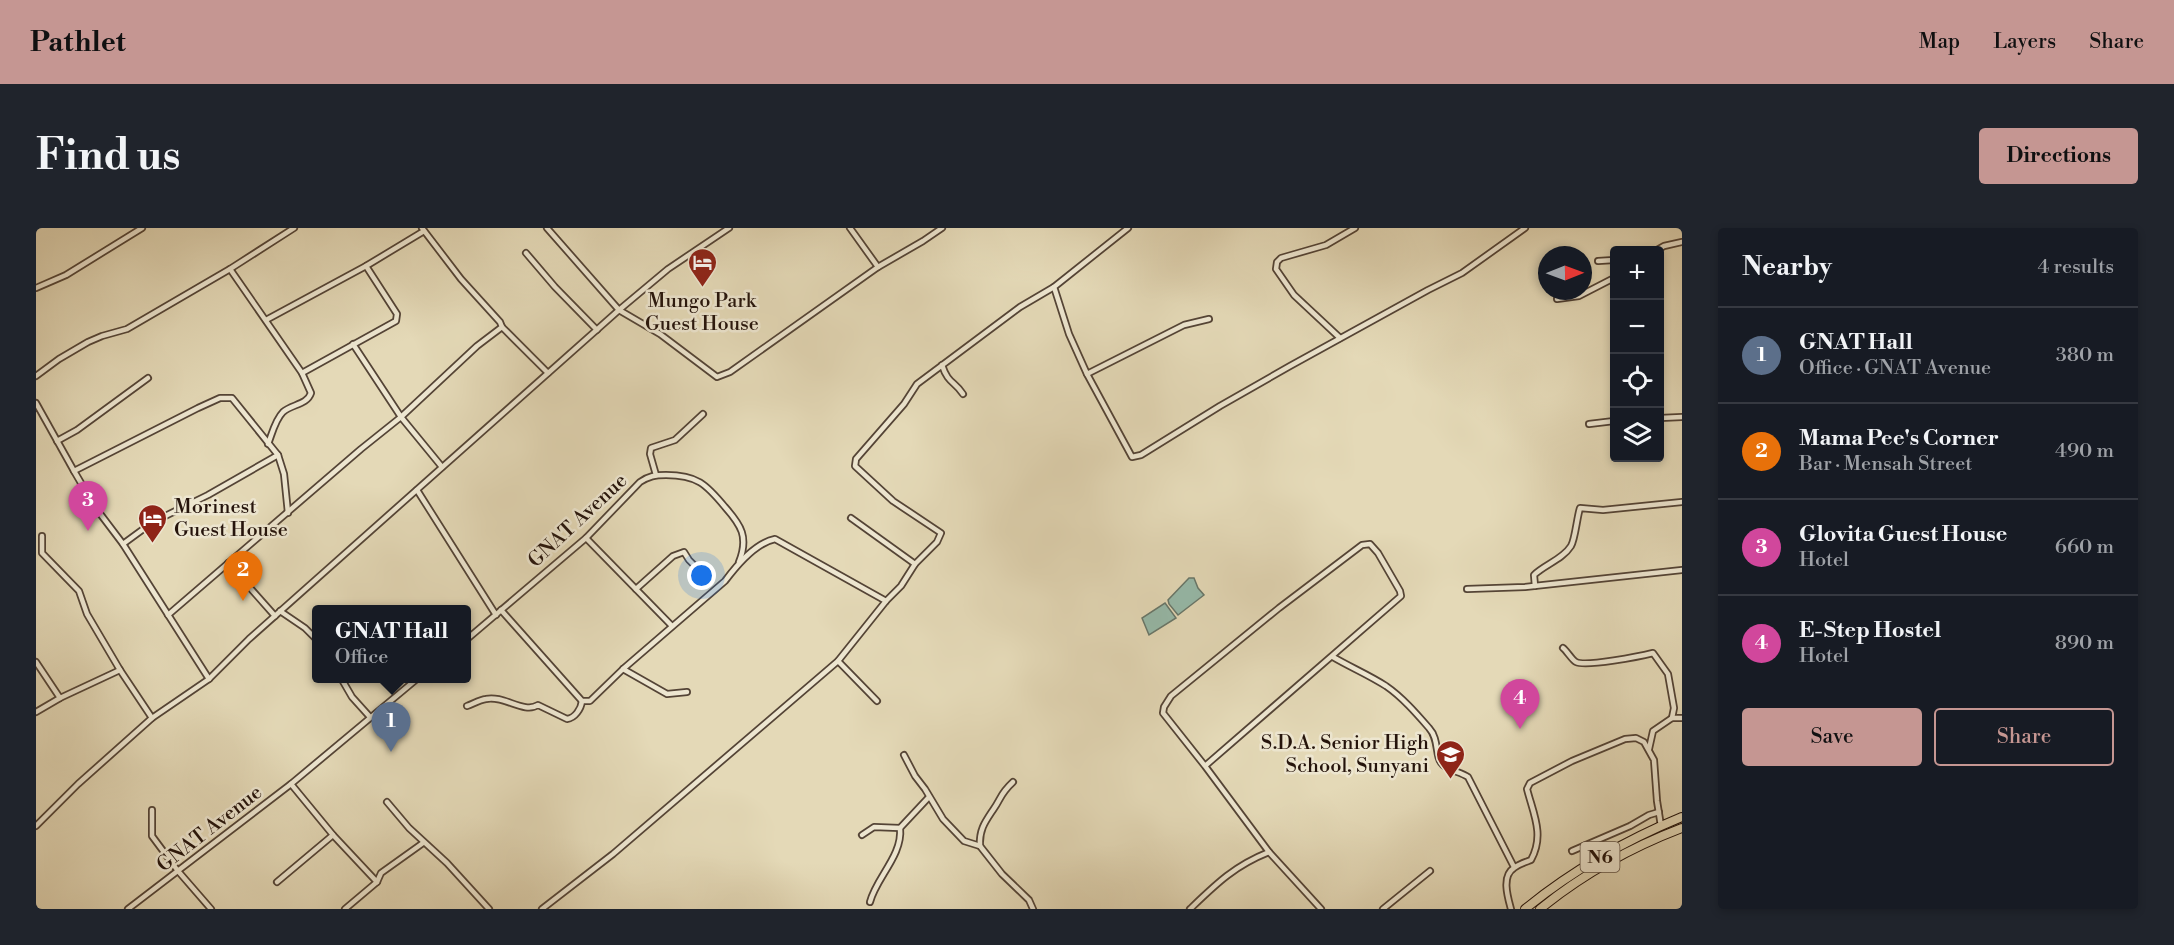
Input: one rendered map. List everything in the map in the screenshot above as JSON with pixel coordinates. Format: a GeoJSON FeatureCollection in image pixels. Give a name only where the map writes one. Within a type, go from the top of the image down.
{"type":"FeatureCollection","features":[{"type":"Feature","properties":{"kind":"main road","name":"N6"},"geometry":{"type":"LineString","coordinates":[[1526,909],[1548,890],[1614,849],[1682,817]]}},
{"type":"Feature","properties":{"kind":"main road","name":"N6"},"geometry":{"type":"LineString","coordinates":[[1540,909],[1583,878],[1619,857],[1682,828]]}},
{"type":"Feature","properties":{"kind":"street"},"geometry":{"type":"LineString","coordinates":[[36,288],[66,275],[142,228]]}},
{"type":"Feature","properties":{"kind":"street"},"geometry":{"type":"LineString","coordinates":[[547,228],[620,310],[660,334],[717,377],[730,372],[878,267],[942,228]]}},
{"type":"Feature","properties":{"kind":"street"},"geometry":{"type":"LineString","coordinates":[[36,826],[152,718],[209,679],[280,611],[620,310],[668,269],[729,228]]}},
{"type":"Feature","properties":{"kind":"street"},"geometry":{"type":"LineString","coordinates":[[850,228],[878,267]]}},
{"type":"Feature","properties":{"kind":"street"},"geometry":{"type":"LineString","coordinates":[[542,909],[613,854],[838,661],[886,601],[901,586],[915,564],[937,542],[941,533],[893,501],[855,466],[855,462],[904,404],[916,384],[1020,307],[1054,286],[1128,228]]}},
{"type":"Feature","properties":{"kind":"street"},"geometry":{"type":"LineString","coordinates":[[1340,338],[1294,295],[1276,269],[1276,265],[1281,258],[1326,245],[1355,228]]}},
{"type":"Feature","properties":{"kind":"street"},"geometry":{"type":"LineString","coordinates":[[1054,286],[1069,334],[1087,374],[1132,457],[1141,455],[1220,406],[1340,338],[1462,273],[1525,228]]}},
{"type":"Feature","properties":{"kind":"street"},"geometry":{"type":"LineString","coordinates":[[36,376],[88,342],[127,329],[230,269],[290,229]]}},
{"type":"Feature","properties":{"kind":"street"},"geometry":{"type":"LineString","coordinates":[[266,320],[366,266],[423,229],[502,327],[548,373]]}},
{"type":"Feature","properties":{"kind":"street"},"geometry":{"type":"LineString","coordinates":[[1664,246],[1682,242]]}},
{"type":"Feature","properties":{"kind":"street"},"geometry":{"type":"LineString","coordinates":[[526,253],[597,330]]}},
{"type":"Feature","properties":{"kind":"street"},"geometry":{"type":"LineString","coordinates":[[1599,261],[1610,260]]}},
{"type":"Feature","properties":{"kind":"street"},"geometry":{"type":"LineString","coordinates":[[302,373],[398,318],[398,314],[366,266]]}},
{"type":"Feature","properties":{"kind":"street"},"geometry":{"type":"LineString","coordinates":[[230,269],[302,373],[311,396],[280,415],[268,444]]}},
{"type":"Feature","properties":{"kind":"street"},"geometry":{"type":"LineString","coordinates":[[1592,290],[1610,280]]}},
{"type":"Feature","properties":{"kind":"street"},"geometry":{"type":"LineString","coordinates":[[1087,374],[1184,326],[1209,319]]}},
{"type":"Feature","properties":{"kind":"street"},"geometry":{"type":"LineString","coordinates":[[168,615],[401,417],[477,346],[502,327]]}},
{"type":"Feature","properties":{"kind":"street"},"geometry":{"type":"LineString","coordinates":[[353,344],[401,417],[442,467]]}},
{"type":"Feature","properties":{"kind":"street"},"geometry":{"type":"LineString","coordinates":[[942,365],[946,378],[963,394]]}},
{"type":"Feature","properties":{"kind":"street"},"geometry":{"type":"LineString","coordinates":[[57,441],[148,378]]}},
{"type":"Feature","properties":{"kind":"street"},"geometry":{"type":"LineString","coordinates":[[74,471],[220,398],[232,398],[278,455],[284,474],[288,513]]}},
{"type":"Feature","properties":{"kind":"street"},"geometry":{"type":"LineString","coordinates":[[36,403],[94,507],[123,544],[209,679]]}},
{"type":"Feature","properties":{"kind":"street"},"geometry":{"type":"LineString","coordinates":[[656,475],[650,454],[651,448],[675,440],[704,414]]}},
{"type":"Feature","properties":{"kind":"street"},"geometry":{"type":"LineString","coordinates":[[1664,418],[1682,417]]}},
{"type":"Feature","properties":{"kind":"street"},"geometry":{"type":"LineString","coordinates":[[1589,424],[1610,421]]}},
{"type":"Feature","properties":{"kind":"street"},"geometry":{"type":"LineString","coordinates":[[123,544],[153,522],[208,495],[278,455]]}},
{"type":"Feature","properties":{"kind":"street","name":"GNAT Avenue"},"geometry":{"type":"LineString","coordinates":[[471,636],[586,538],[640,482],[651,475],[682,475],[697,479],[709,488],[740,525],[744,549],[738,564]]}},
{"type":"Feature","properties":{"kind":"street"},"geometry":{"type":"LineString","coordinates":[[417,490],[496,615]]}},
{"type":"Feature","properties":{"kind":"street"},"geometry":{"type":"LineString","coordinates":[[1535,586],[1534,575],[1538,570],[1545,568],[1572,545],[1580,508],[1603,510],[1682,502]]}},
{"type":"Feature","properties":{"kind":"street"},"geometry":{"type":"LineString","coordinates":[[851,518],[915,564]]}},
{"type":"Feature","properties":{"kind":"street"},"geometry":{"type":"LineString","coordinates":[[42,536],[42,553],[79,591],[87,614],[152,718]]}},
{"type":"Feature","properties":{"kind":"street"},"geometry":{"type":"LineString","coordinates":[[586,538],[672,626]]}},
{"type":"Feature","properties":{"kind":"street"},"geometry":{"type":"LineString","coordinates":[[501,610],[582,701],[590,701],[623,669],[725,581],[738,564],[767,541],[775,539],[886,601]]}},
{"type":"Feature","properties":{"kind":"street"},"geometry":{"type":"LineString","coordinates":[[1205,766],[1401,596],[1370,544],[1362,545],[1279,608],[1171,696],[1163,712],[1269,852],[1321,909]]}},
{"type":"Feature","properties":{"kind":"street"},"geometry":{"type":"LineString","coordinates":[[636,589],[673,556],[684,552],[688,560],[702,573]]}},
{"type":"Feature","properties":{"kind":"street"},"geometry":{"type":"LineString","coordinates":[[228,563],[275,616]]}},
{"type":"Feature","properties":{"kind":"street"},"geometry":{"type":"LineString","coordinates":[[1467,589],[1535,586],[1682,570]]}},
{"type":"Feature","properties":{"kind":"street"},"geometry":{"type":"LineString","coordinates":[[280,611],[312,635]]}},
{"type":"Feature","properties":{"kind":"street"},"geometry":{"type":"LineString","coordinates":[[1563,648],[1575,662],[1579,663],[1594,663],[1653,653],[1668,674],[1674,708],[1672,718]]}},
{"type":"Feature","properties":{"kind":"street"},"geometry":{"type":"LineString","coordinates":[[1333,657],[1386,686],[1405,702],[1431,730],[1437,742],[1439,760],[1444,767],[1468,777],[1514,867]]}},
{"type":"Feature","properties":{"kind":"street"},"geometry":{"type":"LineString","coordinates":[[838,661],[877,702]]}},
{"type":"Feature","properties":{"kind":"street"},"geometry":{"type":"LineString","coordinates":[[36,662],[60,698]]}},
{"type":"Feature","properties":{"kind":"street"},"geometry":{"type":"LineString","coordinates":[[623,669],[667,694],[687,692]]}},
{"type":"Feature","properties":{"kind":"street"},"geometry":{"type":"LineString","coordinates":[[36,712],[120,670]]}},
{"type":"Feature","properties":{"kind":"street"},"geometry":{"type":"LineString","coordinates":[[344,683],[352,697],[370,717]]}},
{"type":"Feature","properties":{"kind":"street","name":"GNAT Avenue"},"geometry":{"type":"LineString","coordinates":[[128,909],[291,784],[412,683]]}},
{"type":"Feature","properties":{"kind":"street"},"geometry":{"type":"LineString","coordinates":[[467,706],[485,699],[499,699],[522,707],[533,708],[538,705],[567,719],[577,713],[582,701]]}},
{"type":"Feature","properties":{"kind":"street"},"geometry":{"type":"LineString","coordinates":[[1649,749],[1653,731],[1672,718],[1682,718]]}},
{"type":"Feature","properties":{"kind":"street"},"geometry":{"type":"LineString","coordinates":[[1511,909],[1506,890],[1509,872],[1514,867],[1532,860],[1538,844],[1537,822],[1527,789],[1530,783],[1572,761],[1625,739],[1636,738],[1644,742],[1654,760],[1661,826]]}},
{"type":"Feature","properties":{"kind":"street"},"geometry":{"type":"LineString","coordinates":[[904,755],[942,819],[964,841],[980,846]]}},
{"type":"Feature","properties":{"kind":"street"},"geometry":{"type":"LineString","coordinates":[[1012,782],[1001,793],[995,808],[984,823],[979,834],[980,846],[1002,874],[1029,900],[1033,909]]}},
{"type":"Feature","properties":{"kind":"street"},"geometry":{"type":"LineString","coordinates":[[291,784],[333,835],[377,882]]}},
{"type":"Feature","properties":{"kind":"street"},"geometry":{"type":"LineString","coordinates":[[862,835],[874,827],[900,828],[929,797]]}},
{"type":"Feature","properties":{"kind":"street"},"geometry":{"type":"LineString","coordinates":[[387,802],[423,843],[447,863],[489,909]]}},
{"type":"Feature","properties":{"kind":"street"},"geometry":{"type":"LineString","coordinates":[[152,810],[152,836],[211,909]]}},
{"type":"Feature","properties":{"kind":"street"},"geometry":{"type":"LineString","coordinates":[[1572,852],[1630,826],[1649,814],[1659,812]]}},
{"type":"Feature","properties":{"kind":"street"},"geometry":{"type":"LineString","coordinates":[[870,903],[896,849],[901,836],[900,828]]}},
{"type":"Feature","properties":{"kind":"street"},"geometry":{"type":"LineString","coordinates":[[278,882],[333,835]]}},
{"type":"Feature","properties":{"kind":"street"},"geometry":{"type":"LineString","coordinates":[[345,909],[377,882],[381,873],[423,843]]}},
{"type":"Feature","properties":{"kind":"street"},"geometry":{"type":"LineString","coordinates":[[1190,909],[1228,873],[1269,852]]}},
{"type":"Feature","properties":{"kind":"street"},"geometry":{"type":"LineString","coordinates":[[1383,909],[1430,871]]}},
{"type":"Feature","properties":{"kind":"shaded area"},"geometry":{"type":"Polygon","coordinates":[[[1189,578],[1194,578],[1204,595],[1178,615],[1168,600],[1189,578]]]}},
{"type":"Feature","properties":{"kind":"shaded area"},"geometry":{"type":"Polygon","coordinates":[[[1165,603],[1176,618],[1149,635],[1142,618],[1165,603]]]}},
{"type":"Feature","properties":{"kind":"place","name":"Mungo Park Guest House"},"geometry":{"type":"Point","coordinates":[702,288]}},
{"type":"Feature","properties":{"kind":"place","name":"Glovita Guest House"},"geometry":{"type":"Point","coordinates":[88,531]}},
{"type":"Feature","properties":{"kind":"place","name":"Morinest Guest House"},"geometry":{"type":"Point","coordinates":[153,544]}},
{"type":"Feature","properties":{"kind":"place","name":"Mama Pee's Corner"},"geometry":{"type":"Point","coordinates":[243,601]}},
{"type":"Feature","properties":{"kind":"place","name":"E-Step Hostel"},"geometry":{"type":"Point","coordinates":[1520,729]}},
{"type":"Feature","properties":{"kind":"place","name":"GNAT Hall"},"geometry":{"type":"Point","coordinates":[391,752]}},
{"type":"Feature","properties":{"kind":"place","name":"S.D.A. Senior High School, Sunyani"},"geometry":{"type":"Point","coordinates":[1450,780]}}]}
